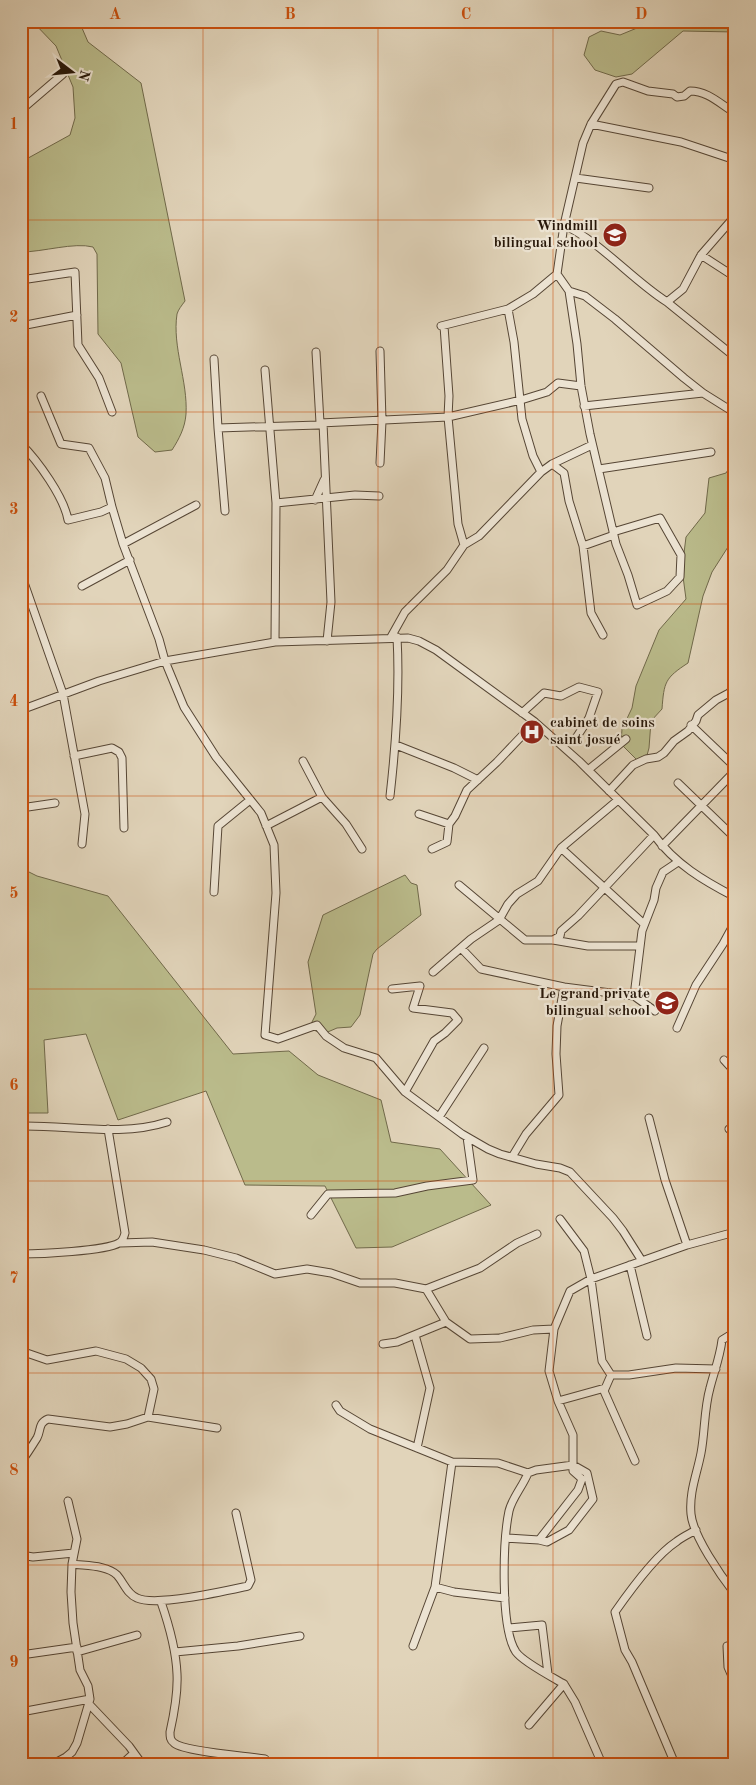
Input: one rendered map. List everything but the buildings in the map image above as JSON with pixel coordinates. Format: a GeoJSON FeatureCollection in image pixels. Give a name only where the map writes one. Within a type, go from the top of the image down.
{"type":"FeatureCollection","features":[{"type":"Feature","properties":{"kind":"street"},"geometry":{"type":"LineString","coordinates":[[21,110],[63,74]]}},
{"type":"Feature","properties":{"kind":"street"},"geometry":{"type":"LineString","coordinates":[[464,545],[458,524],[442,326],[508,310],[533,294],[557,274],[564,224],[583,142],[591,124],[616,84],[623,82],[648,91],[672,94],[677,97],[684,96],[690,91],[702,92],[723,103],[735,113]]}},
{"type":"Feature","properties":{"kind":"street"},"geometry":{"type":"LineString","coordinates":[[591,124],[680,142],[735,160]]}},
{"type":"Feature","properties":{"kind":"street"},"geometry":{"type":"LineString","coordinates":[[576,178],[649,188]]}},
{"type":"Feature","properties":{"kind":"street"},"geometry":{"type":"LineString","coordinates":[[667,302],[683,289],[701,254],[735,216]]}},
{"type":"Feature","properties":{"kind":"street"},"geometry":{"type":"LineString","coordinates":[[564,224],[592,242],[735,357]]}},
{"type":"Feature","properties":{"kind":"street"},"geometry":{"type":"LineString","coordinates":[[701,254],[735,277]]}},
{"type":"Feature","properties":{"kind":"street"},"geometry":{"type":"LineString","coordinates":[[21,280],[75,272],[78,345],[99,378],[112,412]]}},
{"type":"Feature","properties":{"kind":"street"},"geometry":{"type":"LineString","coordinates":[[557,274],[569,291],[581,386],[592,445],[614,534],[636,606],[667,591],[680,577],[680,555],[660,518],[614,534],[583,546]]}},
{"type":"Feature","properties":{"kind":"street"},"geometry":{"type":"LineString","coordinates":[[569,291],[585,296],[703,393],[735,413]]}},
{"type":"Feature","properties":{"kind":"street"},"geometry":{"type":"LineString","coordinates":[[508,310],[514,342],[522,419],[533,456],[541,472]]}},
{"type":"Feature","properties":{"kind":"street"},"geometry":{"type":"LineString","coordinates":[[21,326],[77,315]]}},
{"type":"Feature","properties":{"kind":"street"},"geometry":{"type":"LineString","coordinates":[[380,351],[382,421],[380,463]]}},
{"type":"Feature","properties":{"kind":"street"},"geometry":{"type":"LineString","coordinates":[[316,352],[327,499],[331,602],[327,641]]}},
{"type":"Feature","properties":{"kind":"street"},"geometry":{"type":"LineString","coordinates":[[214,359],[225,511]]}},
{"type":"Feature","properties":{"kind":"street"},"geometry":{"type":"LineString","coordinates":[[265,370],[276,504],[275,642]]}},
{"type":"Feature","properties":{"kind":"street"},"geometry":{"type":"LineString","coordinates":[[218,428],[448,417],[547,392],[558,383],[581,386]]}},
{"type":"Feature","properties":{"kind":"street"},"geometry":{"type":"LineString","coordinates":[[584,406],[703,393]]}},
{"type":"Feature","properties":{"kind":"street"},"geometry":{"type":"LineString","coordinates":[[42,396],[61,444],[89,448],[105,478],[123,544],[159,639],[165,661],[184,707],[216,757],[260,813],[274,844],[276,893],[265,1035],[278,1039],[317,1025],[326,1036],[344,1048],[376,1058],[406,1092],[467,1137],[500,1154],[570,1172],[613,1218],[642,1261]]}},
{"type":"Feature","properties":{"kind":"street"},"geometry":{"type":"LineString","coordinates":[[314,500],[324,482],[321,424]]}},
{"type":"Feature","properties":{"kind":"street"},"geometry":{"type":"LineString","coordinates":[[21,444],[33,457],[64,502],[68,520],[101,512],[112,507]]}},
{"type":"Feature","properties":{"kind":"street"},"geometry":{"type":"LineString","coordinates":[[390,796],[396,745],[395,725],[398,711],[394,637],[405,612],[447,570],[464,545],[478,536],[541,472],[552,464],[592,445]]}},
{"type":"Feature","properties":{"kind":"street"},"geometry":{"type":"LineString","coordinates":[[599,469],[711,452]]}},
{"type":"Feature","properties":{"kind":"street"},"geometry":{"type":"LineString","coordinates":[[552,464],[564,473],[569,501],[583,546],[591,613],[603,635]]}},
{"type":"Feature","properties":{"kind":"street"},"geometry":{"type":"LineString","coordinates":[[276,504],[355,495],[379,496]]}},
{"type":"Feature","properties":{"kind":"street"},"geometry":{"type":"LineString","coordinates":[[123,544],[196,505]]}},
{"type":"Feature","properties":{"kind":"street"},"geometry":{"type":"LineString","coordinates":[[82,586],[130,560]]}},
{"type":"Feature","properties":{"kind":"street"},"geometry":{"type":"LineString","coordinates":[[21,574],[63,694],[84,814],[82,844]]}},
{"type":"Feature","properties":{"kind":"street"},"geometry":{"type":"LineString","coordinates":[[21,710],[100,681],[165,661],[275,642],[394,637],[419,641],[436,650],[535,722],[588,770],[654,835],[678,862],[734,894]]}},
{"type":"Feature","properties":{"kind":"street"},"geometry":{"type":"LineString","coordinates":[[522,713],[544,693],[561,696],[578,687],[598,692],[589,718],[576,738]]}},
{"type":"Feature","properties":{"kind":"street"},"geometry":{"type":"LineString","coordinates":[[609,791],[633,765],[646,759],[658,757],[664,753],[674,740],[688,730],[696,721],[698,715],[735,687]]}},
{"type":"Feature","properties":{"kind":"street"},"geometry":{"type":"LineString","coordinates":[[729,693],[735,698]]}},
{"type":"Feature","properties":{"kind":"street"},"geometry":{"type":"LineString","coordinates":[[432,849],[446,842],[449,824],[455,816],[467,790],[535,722]]}},
{"type":"Feature","properties":{"kind":"street"},"geometry":{"type":"LineString","coordinates":[[692,725],[735,768]]}},
{"type":"Feature","properties":{"kind":"street"},"geometry":{"type":"LineString","coordinates":[[588,770],[626,740]]}},
{"type":"Feature","properties":{"kind":"street"},"geometry":{"type":"LineString","coordinates":[[396,745],[454,768],[478,780]]}},
{"type":"Feature","properties":{"kind":"street"},"geometry":{"type":"LineString","coordinates":[[74,756],[112,748],[119,752],[122,758],[124,828]]}},
{"type":"Feature","properties":{"kind":"street"},"geometry":{"type":"LineString","coordinates":[[303,761],[322,796],[346,824],[362,849]]}},
{"type":"Feature","properties":{"kind":"street"},"geometry":{"type":"LineString","coordinates":[[662,846],[735,771]]}},
{"type":"Feature","properties":{"kind":"street"},"geometry":{"type":"LineString","coordinates":[[678,783],[735,838]]}},
{"type":"Feature","properties":{"kind":"street"},"geometry":{"type":"LineString","coordinates":[[266,826],[322,796]]}},
{"type":"Feature","properties":{"kind":"street"},"geometry":{"type":"LineString","coordinates":[[214,892],[218,826],[250,800]]}},
{"type":"Feature","properties":{"kind":"street"},"geometry":{"type":"LineString","coordinates":[[433,972],[461,948],[499,920],[508,904],[517,894],[538,881],[561,848],[618,800]]}},
{"type":"Feature","properties":{"kind":"street"},"geometry":{"type":"LineString","coordinates":[[21,808],[55,803]]}},
{"type":"Feature","properties":{"kind":"street"},"geometry":{"type":"LineString","coordinates":[[419,814],[449,824]]}},
{"type":"Feature","properties":{"kind":"street"},"geometry":{"type":"LineString","coordinates":[[554,940],[560,936],[561,931],[578,916],[654,835]]}},
{"type":"Feature","properties":{"kind":"street"},"geometry":{"type":"LineString","coordinates":[[561,848],[644,924]]}},
{"type":"Feature","properties":{"kind":"street"},"geometry":{"type":"LineString","coordinates":[[634,996],[639,946],[644,924],[663,872],[678,862]]}},
{"type":"Feature","properties":{"kind":"street"},"geometry":{"type":"LineString","coordinates":[[459,884],[499,920],[525,940],[554,940],[588,946],[639,946]]}},
{"type":"Feature","properties":{"kind":"street"},"geometry":{"type":"LineString","coordinates":[[677,1028],[696,985],[735,922]]}},
{"type":"Feature","properties":{"kind":"street"},"geometry":{"type":"LineString","coordinates":[[461,948],[482,969],[564,988],[634,996],[655,1011]]}},
{"type":"Feature","properties":{"kind":"street"},"geometry":{"type":"LineString","coordinates":[[392,989],[420,986],[413,1008],[452,1013],[458,1020],[434,1041],[406,1092]]}},
{"type":"Feature","properties":{"kind":"street"},"geometry":{"type":"LineString","coordinates":[[512,1158],[526,1134],[559,1095],[556,1054],[557,1026],[564,988]]}},
{"type":"Feature","properties":{"kind":"street"},"geometry":{"type":"LineString","coordinates":[[440,1117],[484,1048]]}},
{"type":"Feature","properties":{"kind":"street"},"geometry":{"type":"LineString","coordinates":[[724,1060],[735,1072]]}},
{"type":"Feature","properties":{"kind":"street"},"geometry":{"type":"LineString","coordinates":[[648,1118],[665,1180],[687,1245]]}},
{"type":"Feature","properties":{"kind":"street"},"geometry":{"type":"LineString","coordinates":[[21,1126],[108,1129],[147,1126],[167,1122]]}},
{"type":"Feature","properties":{"kind":"street"},"geometry":{"type":"LineString","coordinates":[[108,1129],[125,1233],[124,1239],[120,1243]]}},
{"type":"Feature","properties":{"kind":"street"},"geometry":{"type":"LineString","coordinates":[[311,1215],[328,1194],[395,1193],[427,1186],[473,1180],[467,1137]]}},
{"type":"Feature","properties":{"kind":"street"},"geometry":{"type":"LineString","coordinates":[[560,1219],[584,1251],[602,1361],[611,1374]]}},
{"type":"Feature","properties":{"kind":"street"},"geometry":{"type":"LineString","coordinates":[[539,1540],[578,1490],[582,1479],[573,1471],[573,1435],[558,1401],[549,1371],[554,1329],[570,1291],[590,1279],[687,1245],[735,1232]]}},
{"type":"Feature","properties":{"kind":"street"},"geometry":{"type":"LineString","coordinates":[[21,1254],[102,1248],[120,1243],[152,1242],[204,1250],[236,1258],[275,1274],[307,1269],[331,1273],[360,1283],[395,1284],[426,1289],[480,1268],[517,1243],[537,1234]]}},
{"type":"Feature","properties":{"kind":"street"},"geometry":{"type":"LineString","coordinates":[[630,1265],[647,1336]]}},
{"type":"Feature","properties":{"kind":"street"},"geometry":{"type":"LineString","coordinates":[[426,1289],[446,1322],[470,1340],[500,1338],[533,1330],[554,1329]]}},
{"type":"Feature","properties":{"kind":"street"},"geometry":{"type":"LineString","coordinates":[[383,1344],[397,1342],[446,1322]]}},
{"type":"Feature","properties":{"kind":"street"},"geometry":{"type":"LineString","coordinates":[[735,1332],[722,1340],[710,1389],[701,1454],[692,1490],[691,1516],[696,1530],[722,1578],[735,1594]]}},
{"type":"Feature","properties":{"kind":"street"},"geometry":{"type":"LineString","coordinates":[[415,1335],[430,1388],[417,1448]]}},
{"type":"Feature","properties":{"kind":"street"},"geometry":{"type":"LineString","coordinates":[[21,1351],[47,1360],[96,1351],[126,1359],[142,1368],[151,1379],[154,1389],[148,1417]]}},
{"type":"Feature","properties":{"kind":"street"},"geometry":{"type":"LineString","coordinates":[[611,1374],[630,1375],[676,1368],[716,1369]]}},
{"type":"Feature","properties":{"kind":"street"},"geometry":{"type":"LineString","coordinates":[[611,1374],[605,1388],[607,1398],[635,1461]]}},
{"type":"Feature","properties":{"kind":"street"},"geometry":{"type":"LineString","coordinates":[[558,1401],[605,1388]]}},
{"type":"Feature","properties":{"kind":"street"},"geometry":{"type":"LineString","coordinates":[[336,1405],[340,1411],[370,1429],[452,1462],[498,1463],[528,1473],[536,1470],[573,1465],[587,1473],[593,1499],[569,1530],[547,1542],[506,1538]]}},
{"type":"Feature","properties":{"kind":"street"},"geometry":{"type":"LineString","coordinates":[[21,1462],[39,1436],[41,1424],[48,1419],[110,1428],[148,1417],[217,1428]]}},
{"type":"Feature","properties":{"kind":"street"},"geometry":{"type":"LineString","coordinates":[[413,1646],[435,1586],[452,1462]]}},
{"type":"Feature","properties":{"kind":"street"},"geometry":{"type":"LineString","coordinates":[[528,1473],[509,1509],[504,1561],[504,1598],[509,1628],[516,1652],[528,1662],[564,1684],[575,1702],[602,1764]]}},
{"type":"Feature","properties":{"kind":"street"},"geometry":{"type":"LineString","coordinates":[[53,1764],[72,1752],[77,1743],[90,1701],[88,1686],[80,1670],[77,1649],[71,1592],[72,1564],[77,1547],[77,1539],[68,1501]]}},
{"type":"Feature","properties":{"kind":"street"},"geometry":{"type":"LineString","coordinates":[[72,1564],[110,1570],[116,1574],[134,1596],[142,1600],[161,1602],[248,1586],[251,1580],[236,1513]]}},
{"type":"Feature","properties":{"kind":"street"},"geometry":{"type":"LineString","coordinates":[[675,1764],[632,1662],[625,1650],[615,1612],[665,1550],[674,1542],[696,1530]]}},
{"type":"Feature","properties":{"kind":"street"},"geometry":{"type":"LineString","coordinates":[[21,1555],[32,1557],[74,1553]]}},
{"type":"Feature","properties":{"kind":"street"},"geometry":{"type":"LineString","coordinates":[[435,1586],[454,1592],[504,1598]]}},
{"type":"Feature","properties":{"kind":"street"},"geometry":{"type":"LineString","coordinates":[[161,1602],[170,1628],[177,1675],[170,1732],[172,1741],[175,1744],[190,1749],[265,1759]]}},
{"type":"Feature","properties":{"kind":"street"},"geometry":{"type":"LineString","coordinates":[[509,1628],[542,1625],[548,1674]]}},
{"type":"Feature","properties":{"kind":"street"},"geometry":{"type":"LineString","coordinates":[[21,1655],[77,1649],[137,1635]]}},
{"type":"Feature","properties":{"kind":"street"},"geometry":{"type":"LineString","coordinates":[[175,1652],[238,1646],[300,1636]]}},
{"type":"Feature","properties":{"kind":"street"},"geometry":{"type":"LineString","coordinates":[[727,1646],[728,1667],[735,1683]]}},
{"type":"Feature","properties":{"kind":"street"},"geometry":{"type":"LineString","coordinates":[[529,1725],[564,1684]]}},
{"type":"Feature","properties":{"kind":"street"},"geometry":{"type":"LineString","coordinates":[[21,1712],[90,1701]]}},
{"type":"Feature","properties":{"kind":"street"},"geometry":{"type":"LineString","coordinates":[[90,1701],[142,1764]]}},
{"type":"Feature","properties":{"kind":"street"},"geometry":{"type":"LineString","coordinates":[[122,1764],[134,1753]]}},
{"type":"Feature","properties":{"kind":"green space"},"geometry":{"type":"Polygon","coordinates":[[[32,21],[79,21],[88,42],[141,83],[185,301],[178,312],[176,326],[178,351],[185,389],[186,414],[181,433],[172,450],[155,452],[138,437],[121,363],[98,334],[97,254],[93,247],[68,246],[21,252],[21,162],[70,135],[75,118],[73,87],[56,46],[32,21]]]}},
{"type":"Feature","properties":{"kind":"green space"},"geometry":{"type":"Polygon","coordinates":[[[654,21],[735,21],[735,32],[683,31],[632,74],[616,77],[595,70],[584,55],[589,37],[601,31],[620,35],[654,21]]]}},
{"type":"Feature","properties":{"kind":"green space"},"geometry":{"type":"Polygon","coordinates":[[[735,459],[735,536],[712,572],[703,596],[688,663],[670,677],[667,682],[662,709],[651,721],[649,748],[646,759],[639,762],[621,744],[622,729],[632,708],[636,686],[659,630],[686,599],[682,569],[686,537],[705,513],[709,478],[726,473],[735,459]]]}},
{"type":"Feature","properties":{"kind":"green space"},"geometry":{"type":"Polygon","coordinates":[[[21,868],[37,876],[108,896],[233,1054],[289,1051],[318,1075],[381,1100],[391,1142],[440,1149],[491,1205],[392,1247],[356,1248],[325,1186],[245,1185],[206,1091],[118,1120],[86,1034],[44,1040],[48,1113],[21,1113],[21,868]]]}},
{"type":"Feature","properties":{"kind":"green space"},"geometry":{"type":"Polygon","coordinates":[[[405,875],[411,883],[417,885],[421,915],[373,954],[360,1015],[351,1027],[337,1028],[323,1034],[309,1028],[316,1014],[308,962],[323,915],[405,875]]]}},
{"type":"Feature","properties":{"kind":"place","name":"Windmill bilingual school"},"geometry":{"type":"Point","coordinates":[615,235]}},
{"type":"Feature","properties":{"kind":"place","name":"cabinet de soins saint josué"},"geometry":{"type":"Point","coordinates":[532,732]}},
{"type":"Feature","properties":{"kind":"place","name":"Le grand private bilingual school"},"geometry":{"type":"Point","coordinates":[667,1003]}}]}
